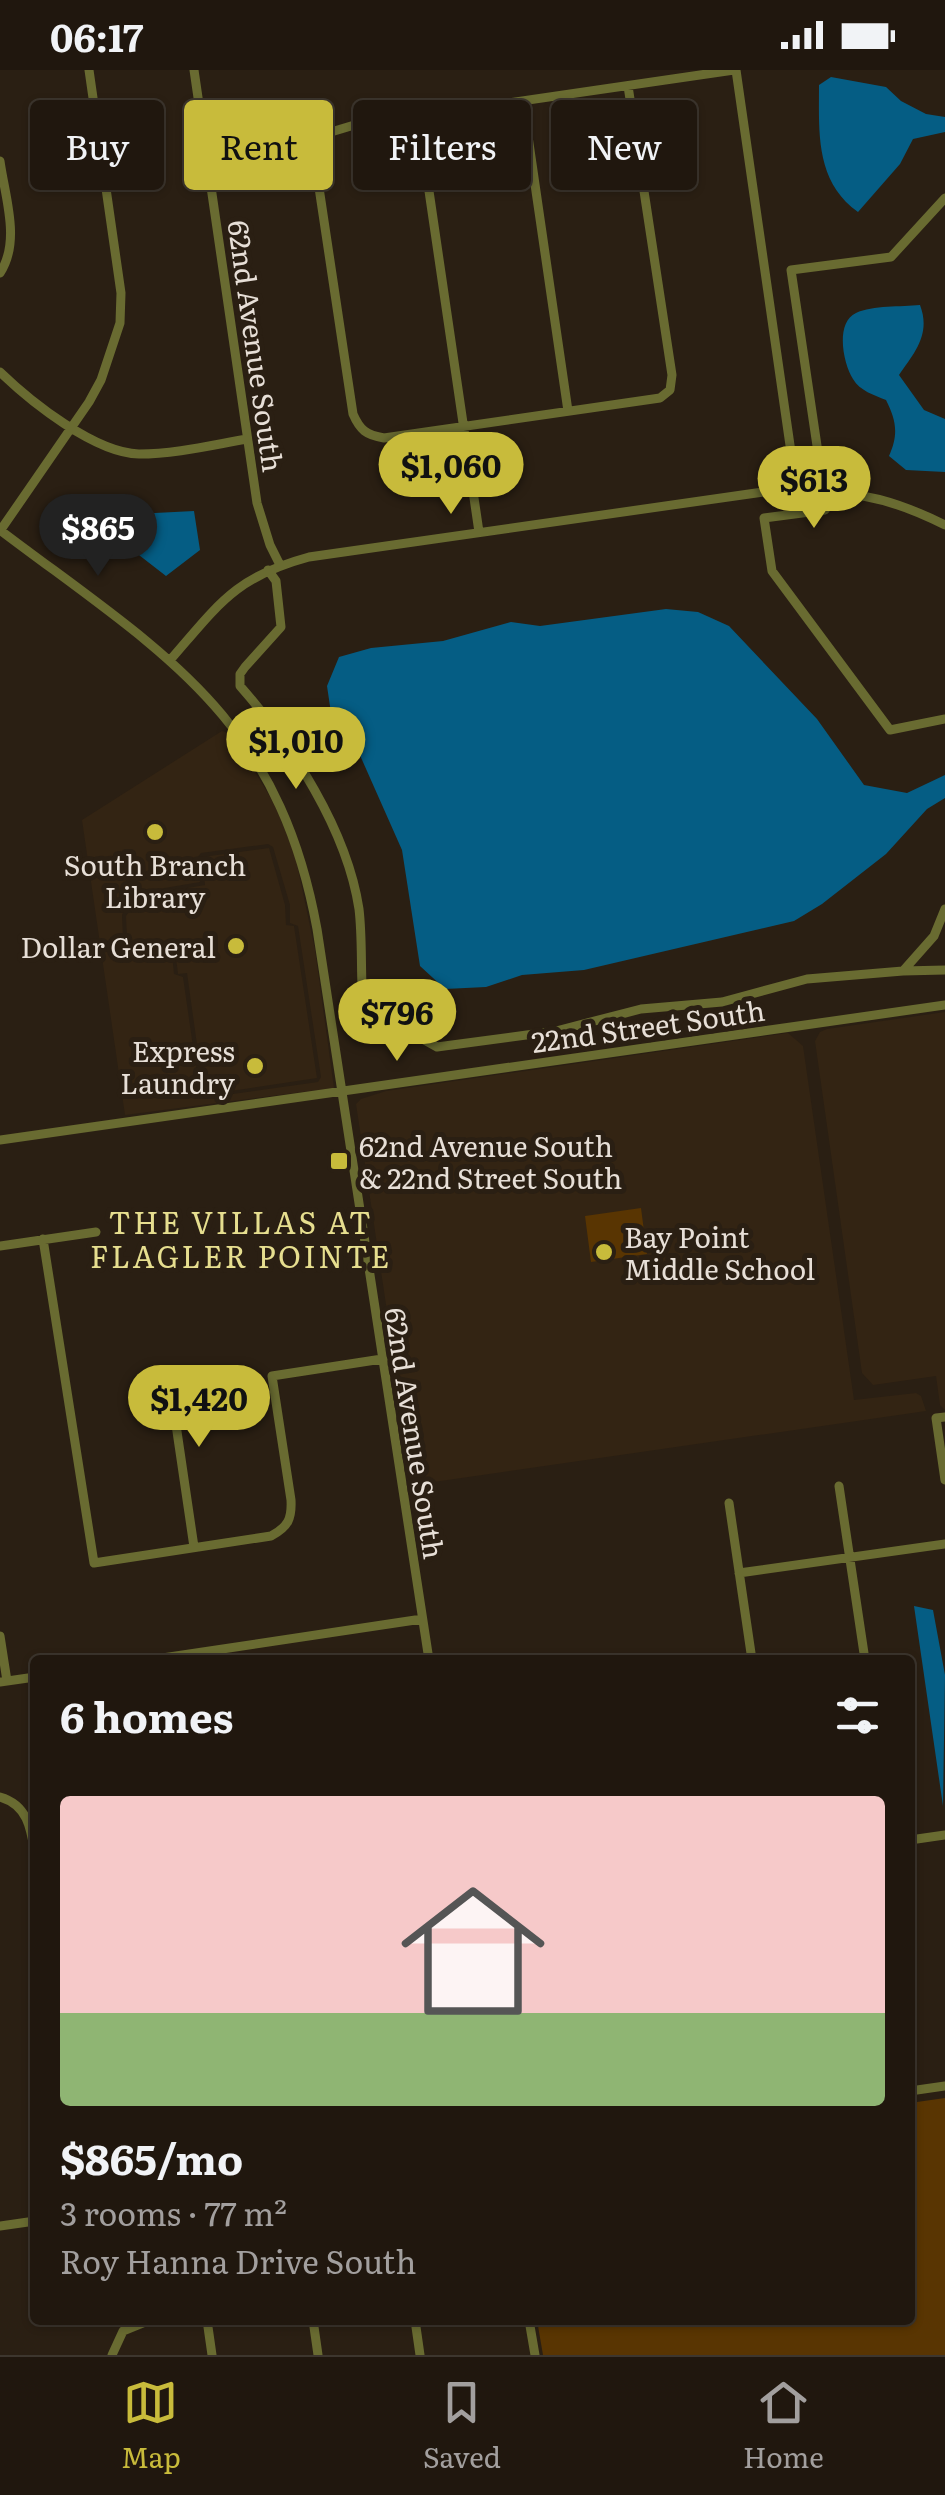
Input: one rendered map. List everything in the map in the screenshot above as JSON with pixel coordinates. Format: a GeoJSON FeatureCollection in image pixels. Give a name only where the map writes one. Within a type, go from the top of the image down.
{"type":"FeatureCollection","features":[{"type":"Feature","properties":{"kind":"street"},"geometry":{"type":"LineString","coordinates":[[0,530],[73,428],[101,380],[120,323],[118,265],[89,70]]}},
{"type":"Feature","properties":{"kind":"street","name":"62nd Avenue South"},"geometry":{"type":"LineString","coordinates":[[194,70],[199,100]]}},
{"type":"Feature","properties":{"kind":"street"},"geometry":{"type":"LineString","coordinates":[[171,660],[224,599],[246,580],[280,564],[784,489],[793,484],[735,70],[531,101]]}},
{"type":"Feature","properties":{"kind":"street"},"geometry":{"type":"LineString","coordinates":[[319,190],[352,414],[360,429],[384,438],[660,398],[670,390],[672,375],[628,86]]}},
{"type":"Feature","properties":{"kind":"street"},"geometry":{"type":"LineString","coordinates":[[531,157],[568,411]]}},
{"type":"Feature","properties":{"kind":"street"},"geometry":{"type":"LineString","coordinates":[[0,161],[11,244],[8,261],[0,273]]}},
{"type":"Feature","properties":{"kind":"street","name":"62nd Avenue South"},"geometry":{"type":"LineString","coordinates":[[212,190],[260,514],[280,564]]}},
{"type":"Feature","properties":{"kind":"street"},"geometry":{"type":"LineString","coordinates":[[429,190],[479,532]]}},
{"type":"Feature","properties":{"kind":"street"},"geometry":{"type":"LineString","coordinates":[[836,494],[820,466],[791,270],[891,256],[945,198]]}},
{"type":"Feature","properties":{"kind":"street"},"geometry":{"type":"LineString","coordinates":[[0,372],[38,405],[119,451],[136,454],[247,440]]}},
{"type":"Feature","properties":{"kind":"street"},"geometry":{"type":"LineString","coordinates":[[836,494],[917,511],[945,525]]}},
{"type":"Feature","properties":{"kind":"street"},"geometry":{"type":"LineString","coordinates":[[836,494],[824,510],[764,518],[772,571],[890,730],[945,719]]}},
{"type":"Feature","properties":{"kind":"street","name":"62nd Avenue South"},"geometry":{"type":"LineString","coordinates":[[0,530],[171,660],[236,729],[288,820],[310,891],[428,1655]]}},
{"type":"Feature","properties":{"kind":"street"},"geometry":{"type":"LineString","coordinates":[[268,570],[276,582],[280,627],[240,674],[240,686],[278,734],[321,804],[338,841],[358,908],[362,986],[373,1004],[396,1024],[437,1048],[556,1030],[641,1009],[722,1002],[807,979],[945,970]]}},
{"type":"Feature","properties":{"kind":"street"},"geometry":{"type":"LineString","coordinates":[[903,971],[934,936],[945,909]]}},
{"type":"Feature","properties":{"kind":"street","name":"22nd Street South"},"geometry":{"type":"LineString","coordinates":[[0,1140],[945,1005]]}},
{"type":"Feature","properties":{"kind":"street"},"geometry":{"type":"LineString","coordinates":[[0,1246],[96,1232]]}},
{"type":"Feature","properties":{"kind":"street"},"geometry":{"type":"LineString","coordinates":[[43,1239],[94,1563],[271,1536],[284,1528],[292,1516],[291,1500],[272,1376],[382,1359]]}},
{"type":"Feature","properties":{"kind":"street"},"geometry":{"type":"LineString","coordinates":[[160,1372],[170,1384],[194,1547]]}},
{"type":"Feature","properties":{"kind":"street"},"geometry":{"type":"LineString","coordinates":[[941,1417],[945,1480]]}},
{"type":"Feature","properties":{"kind":"street"},"geometry":{"type":"LineString","coordinates":[[839,1486],[864,1655]]}},
{"type":"Feature","properties":{"kind":"street"},"geometry":{"type":"LineString","coordinates":[[729,1503],[751,1655]]}},
{"type":"Feature","properties":{"kind":"street"},"geometry":{"type":"LineString","coordinates":[[739,1574],[945,1544]]}},
{"type":"Feature","properties":{"kind":"street"},"geometry":{"type":"LineString","coordinates":[[182,1655],[422,1619]]}},
{"type":"Feature","properties":{"kind":"street"},"geometry":{"type":"LineString","coordinates":[[0,1636],[3,1681],[30,1678]]}},
{"type":"Feature","properties":{"kind":"street"},"geometry":{"type":"LineString","coordinates":[[3,1797],[26,1816],[30,1833]]}},
{"type":"Feature","properties":{"kind":"street"},"geometry":{"type":"LineString","coordinates":[[915,1839],[945,1835]]}},
{"type":"Feature","properties":{"kind":"street"},"geometry":{"type":"LineString","coordinates":[[915,2090],[945,2086]]}},
{"type":"Feature","properties":{"kind":"street"},"geometry":{"type":"LineString","coordinates":[[0,2226],[30,2222]]}},
{"type":"Feature","properties":{"kind":"street"},"geometry":{"type":"LineString","coordinates":[[112,2355],[123,2330],[136,2325]]}},
{"type":"Feature","properties":{"kind":"street"},"geometry":{"type":"LineString","coordinates":[[208,2325],[212,2355]]}},
{"type":"Feature","properties":{"kind":"street"},"geometry":{"type":"LineString","coordinates":[[313,2325],[318,2355]]}},
{"type":"Feature","properties":{"kind":"street"},"geometry":{"type":"LineString","coordinates":[[415,2325],[420,2355]]}},
{"type":"Feature","properties":{"kind":"street"},"geometry":{"type":"LineString","coordinates":[[530,2325],[534,2355]]}},
{"type":"Feature","properties":{"kind":"shaded area"},"geometry":{"type":"Polygon","coordinates":[[[222,731],[232,734],[275,805],[295,855],[315,950],[334,1088],[125,1115],[82,820],[222,731]],[[268,844],[201,853],[197,858],[200,882],[141,892],[127,904],[122,915],[123,938],[130,948],[150,956],[172,954],[174,974],[183,977],[200,1095],[205,1098],[318,1082],[321,1077],[298,926],[290,923],[290,905],[273,847],[268,844]]]}},
{"type":"Feature","properties":{"kind":"shaded area"},"geometry":{"type":"Polygon","coordinates":[[[269,848],[285,905],[286,925],[294,926],[317,1078],[204,1095],[187,973],[178,974],[175,949],[151,953],[133,946],[127,937],[126,916],[141,896],[205,885],[202,857],[269,848]]]}},
{"type":"Feature","properties":{"kind":"shaded area"},"geometry":{"type":"Polygon","coordinates":[[[945,1012],[945,1410],[940,1405],[936,1376],[873,1385],[862,1373],[815,1041],[827,1029],[945,1012]]]}},
{"type":"Feature","properties":{"kind":"shaded area","name":"Bay Point Middle School"},"geometry":{"type":"Polygon","coordinates":[[[788,1033],[803,1046],[854,1400],[916,1393],[926,1411],[413,1485],[356,1104],[386,1091],[788,1033]]]}},
{"type":"Feature","properties":{"kind":"shaded area"},"geometry":{"type":"Polygon","coordinates":[[[641,1208],[647,1254],[591,1262],[585,1216],[641,1208]]]}},
{"type":"Feature","properties":{"kind":"shaded area"},"geometry":{"type":"Polygon","coordinates":[[[945,2098],[945,2355],[543,2355],[538,2325],[915,2325],[915,2102],[945,2098]]]}},
{"type":"Feature","properties":{"kind":"water"},"geometry":{"type":"Polygon","coordinates":[[[831,77],[886,87],[901,101],[926,114],[945,117],[945,132],[913,139],[900,164],[858,212],[834,186],[822,154],[819,85],[831,77]]]}},
{"type":"Feature","properties":{"kind":"water"},"geometry":{"type":"Polygon","coordinates":[[[920,305],[922,334],[899,375],[924,410],[945,419],[945,472],[906,470],[889,456],[895,434],[886,400],[856,383],[844,354],[845,325],[856,313],[879,307],[920,305]]]}},
{"type":"Feature","properties":{"kind":"water"},"geometry":{"type":"Polygon","coordinates":[[[194,511],[200,550],[166,576],[99,524],[96,516],[194,511]]]}},
{"type":"Feature","properties":{"kind":"water"},"geometry":{"type":"Polygon","coordinates":[[[666,609],[698,612],[729,626],[817,719],[864,785],[907,793],[945,775],[945,798],[927,809],[886,854],[794,921],[584,970],[522,975],[486,987],[445,989],[420,966],[402,850],[351,735],[331,713],[327,686],[339,657],[371,648],[443,641],[511,622],[540,626],[666,609]]]}},
{"type":"Feature","properties":{"kind":"water"},"geometry":{"type":"Polygon","coordinates":[[[914,1606],[933,1610],[945,1675],[943,1806],[914,1606]]]}},
{"type":"Feature","properties":{"kind":"place","name":"South Branch Library"},"geometry":{"type":"Point","coordinates":[155,832]}},
{"type":"Feature","properties":{"kind":"place","name":"Dollar General"},"geometry":{"type":"Point","coordinates":[236,946]}},
{"type":"Feature","properties":{"kind":"place","name":"Express Laundry"},"geometry":{"type":"Point","coordinates":[255,1066]}},
{"type":"Feature","properties":{"kind":"place","name":"62nd Avenue South & 22nd Street South"},"geometry":{"type":"Point","coordinates":[339,1161]}},
{"type":"Feature","properties":{"kind":"place","name":"Bay Point Middle School"},"geometry":{"type":"Point","coordinates":[604,1252]}},
{"type":"Feature","properties":{"kind":"district","name":"THE VILLAS AT FLAGLER POINTE"},"geometry":{"type":"Point","coordinates":[241,1238]}}]}
